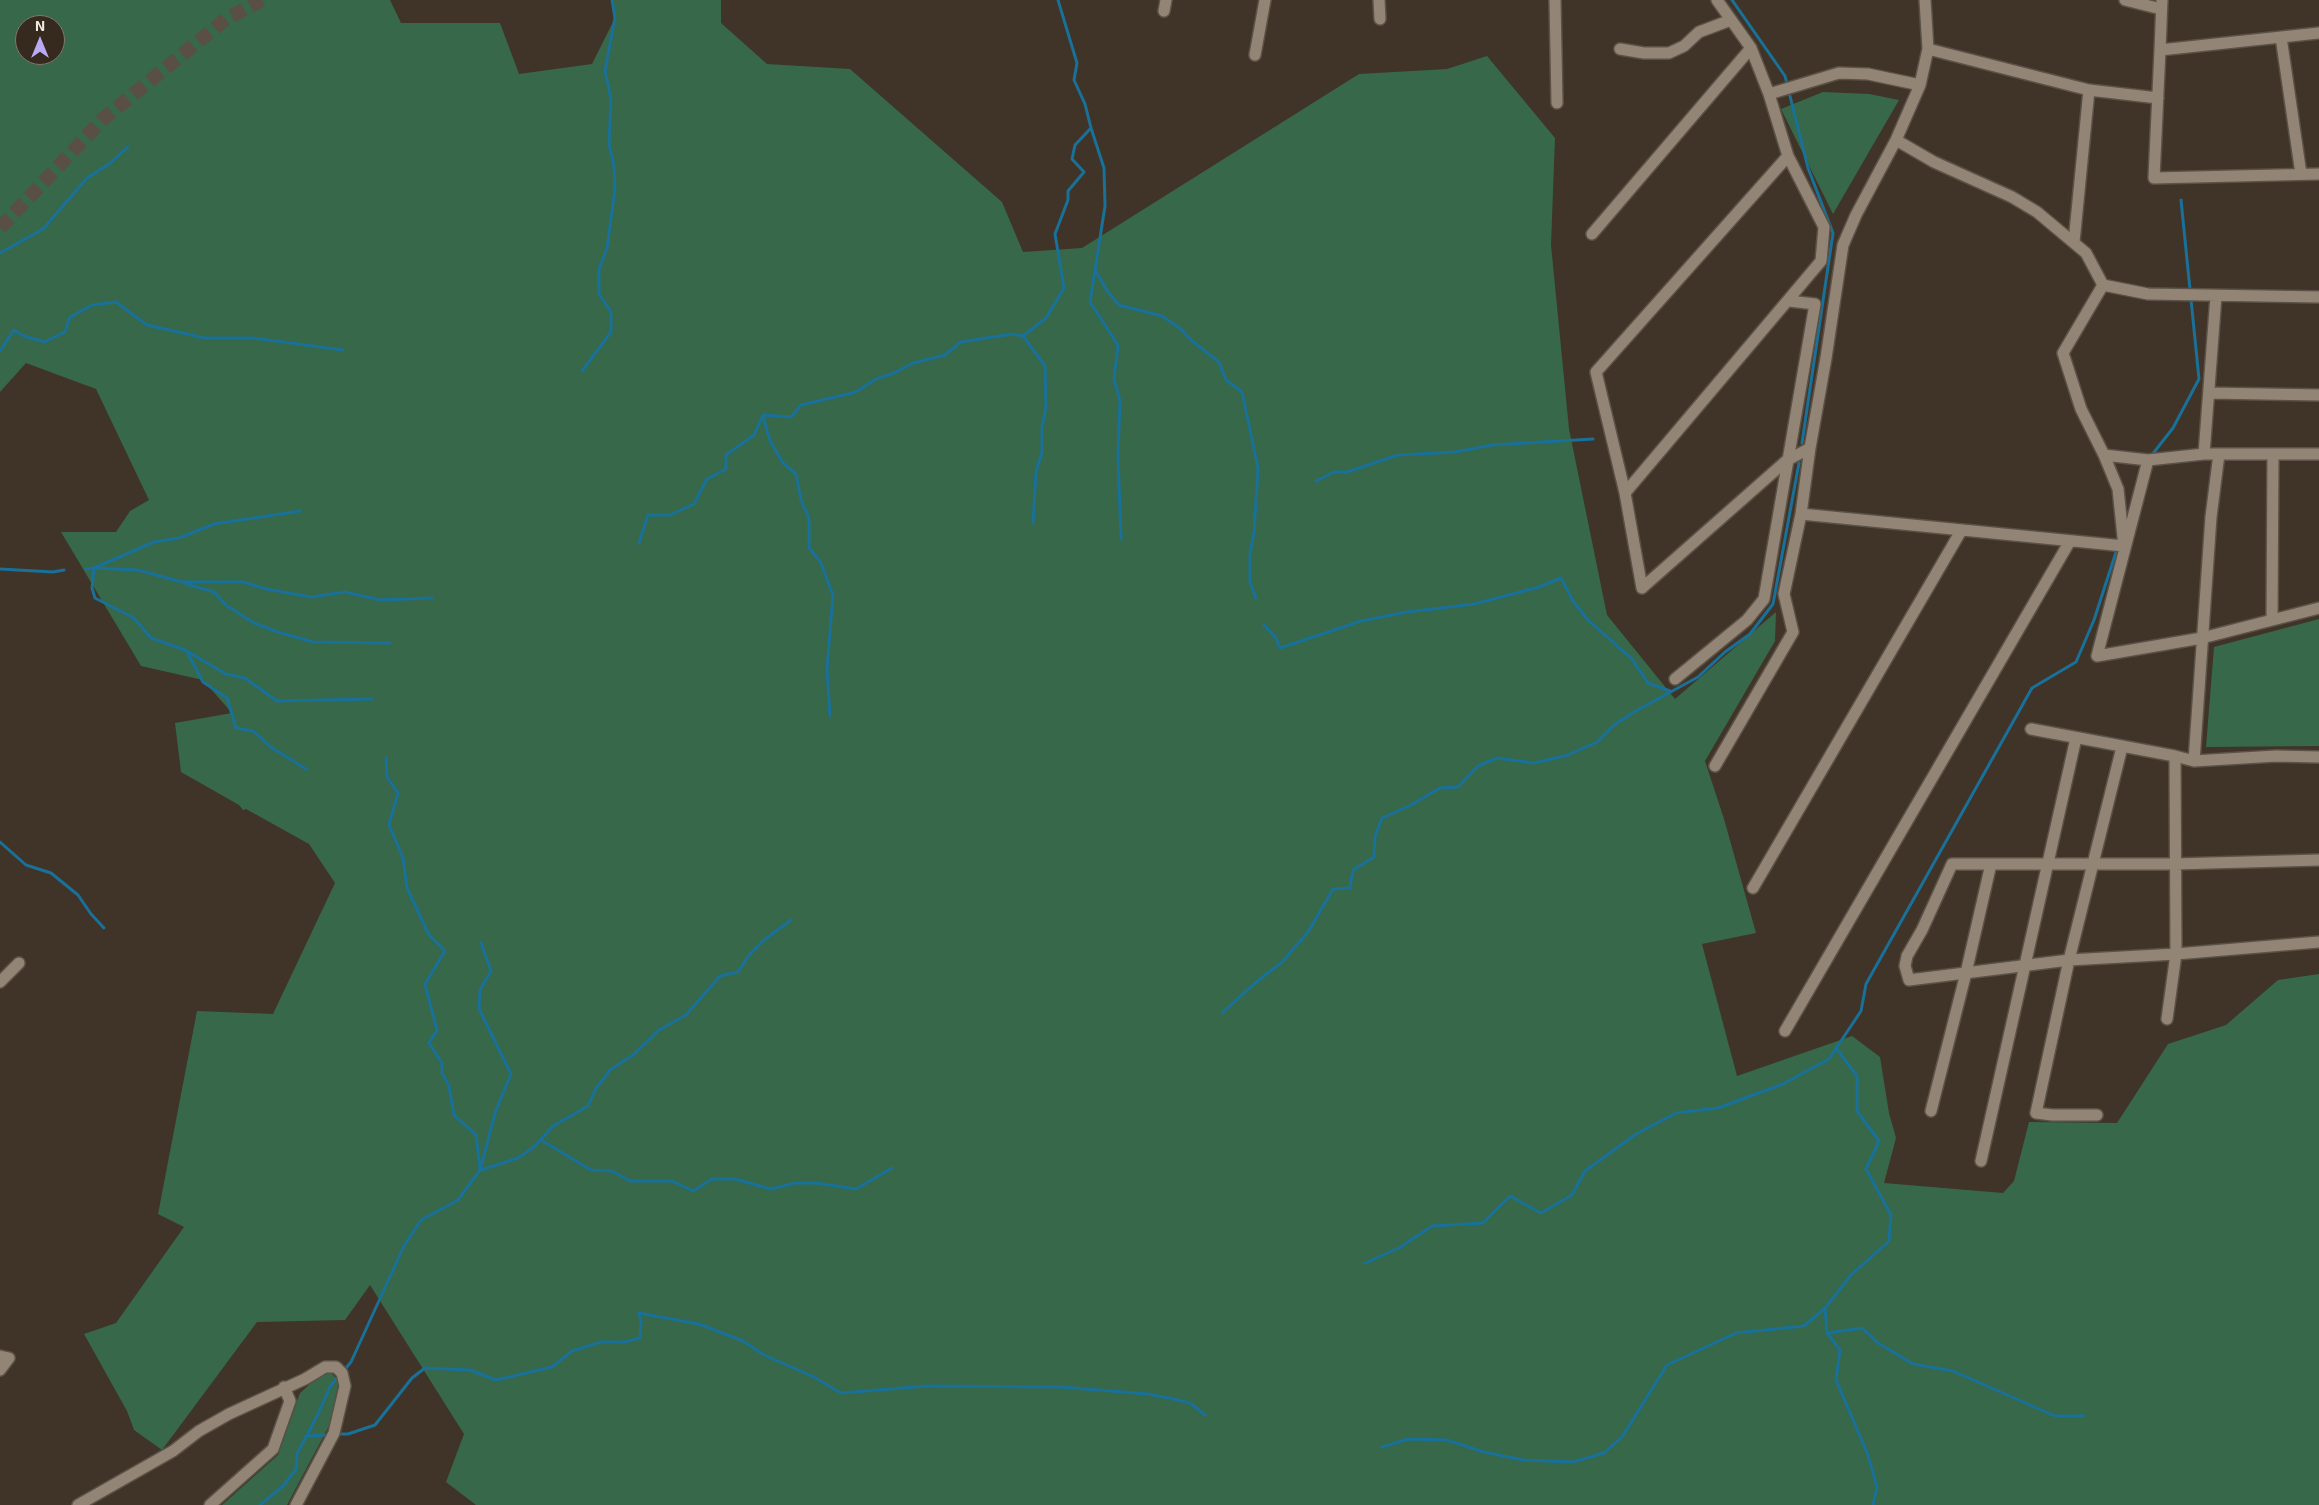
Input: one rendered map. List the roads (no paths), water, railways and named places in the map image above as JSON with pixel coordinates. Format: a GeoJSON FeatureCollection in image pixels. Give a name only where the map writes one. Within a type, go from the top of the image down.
{"type":"FeatureCollection","features":[{"type":"Feature","properties":{"kind":"street"},"geometry":{"type":"LineString","coordinates":[[1255,55],[1265,0]]}},
{"type":"Feature","properties":{"kind":"street"},"geometry":{"type":"LineString","coordinates":[[1378,0],[1380,19]]}},
{"type":"Feature","properties":{"kind":"street"},"geometry":{"type":"LineString","coordinates":[[1555,0],[1557,103]]}},
{"type":"Feature","properties":{"kind":"street"},"geometry":{"type":"LineString","coordinates":[[1625,494],[1790,301],[1821,261],[1824,227],[1788,156],[1769,94],[1751,48],[1717,0]]}},
{"type":"Feature","properties":{"kind":"street"},"geometry":{"type":"LineString","coordinates":[[1715,766],[1793,632],[1784,594],[1801,514],[1843,246],[1856,215],[1896,140],[1920,85],[1928,49],[1925,0]]}},
{"type":"Feature","properties":{"kind":"street"},"geometry":{"type":"LineString","coordinates":[[2125,0],[2162,5],[2154,178],[2319,174]]}},
{"type":"Feature","properties":{"kind":"street"},"geometry":{"type":"LineString","coordinates":[[1620,49],[1644,53],[1669,53],[1684,46],[1700,32],[1731,20]]}},
{"type":"Feature","properties":{"kind":"street"},"geometry":{"type":"LineString","coordinates":[[2160,50],[2319,33]]}},
{"type":"Feature","properties":{"kind":"street"},"geometry":{"type":"LineString","coordinates":[[2281,36],[2301,174]]}},
{"type":"Feature","properties":{"kind":"street"},"geometry":{"type":"LineString","coordinates":[[1592,234],[1751,48]]}},
{"type":"Feature","properties":{"kind":"street"},"geometry":{"type":"LineString","coordinates":[[1928,49],[2089,90],[2158,98]]}},
{"type":"Feature","properties":{"kind":"street"},"geometry":{"type":"LineString","coordinates":[[1769,94],[1839,73],[1868,74],[1920,85]]}},
{"type":"Feature","properties":{"kind":"street"},"geometry":{"type":"LineString","coordinates":[[2074,242],[2089,90]]}},
{"type":"Feature","properties":{"kind":"street"},"geometry":{"type":"LineString","coordinates":[[1896,140],[1934,162],[2012,197],[2037,212],[2086,253],[2103,285]]}},
{"type":"Feature","properties":{"kind":"street"},"geometry":{"type":"LineString","coordinates":[[1788,156],[1596,372],[1625,494],[1642,588],[1788,459],[1810,448]]}},
{"type":"Feature","properties":{"kind":"street"},"geometry":{"type":"LineString","coordinates":[[2103,285],[2148,294],[2319,297]]}},
{"type":"Feature","properties":{"kind":"street"},"geometry":{"type":"LineString","coordinates":[[2103,285],[2063,353],[2081,409],[2104,455],[2118,489],[2124,546]]}},
{"type":"Feature","properties":{"kind":"street"},"geometry":{"type":"LineString","coordinates":[[2204,454],[2216,296]]}},
{"type":"Feature","properties":{"kind":"street"},"geometry":{"type":"LineString","coordinates":[[1675,679],[1747,620],[1764,599],[1815,304],[1790,301]]}},
{"type":"Feature","properties":{"kind":"street"},"geometry":{"type":"LineString","coordinates":[[2209,394],[2319,395]]}},
{"type":"Feature","properties":{"kind":"street"},"geometry":{"type":"LineString","coordinates":[[2104,455],[2148,460],[2204,454],[2319,454]]}},
{"type":"Feature","properties":{"kind":"street"},"geometry":{"type":"LineString","coordinates":[[2194,761],[2211,517],[2219,454]]}},
{"type":"Feature","properties":{"kind":"street"},"geometry":{"type":"LineString","coordinates":[[2272,455],[2272,620]]}},
{"type":"Feature","properties":{"kind":"street"},"geometry":{"type":"LineString","coordinates":[[2148,460],[2124,546],[2097,656],[2202,638],[2319,608]]}},
{"type":"Feature","properties":{"kind":"street"},"geometry":{"type":"LineString","coordinates":[[1801,514],[2124,546]]}},
{"type":"Feature","properties":{"kind":"street"},"geometry":{"type":"LineString","coordinates":[[1754,888],[1961,531]]}},
{"type":"Feature","properties":{"kind":"street"},"geometry":{"type":"LineString","coordinates":[[1785,1031],[2070,541]]}},
{"type":"Feature","properties":{"kind":"street"},"geometry":{"type":"LineString","coordinates":[[2032,729],[2194,761],[2276,756],[2319,757]]}},
{"type":"Feature","properties":{"kind":"street"},"geometry":{"type":"LineString","coordinates":[[1981,1161],[2076,738]]}},
{"type":"Feature","properties":{"kind":"street"},"geometry":{"type":"LineString","coordinates":[[2097,1115],[2036,1113],[2069,960],[2122,747]]}},
{"type":"Feature","properties":{"kind":"street"},"geometry":{"type":"LineString","coordinates":[[2167,1019],[2176,954],[2174,864],[2175,756]]}},
{"type":"Feature","properties":{"kind":"street"},"geometry":{"type":"LineString","coordinates":[[2319,860],[2174,864],[1952,864],[1922,930],[1907,956],[1905,966],[1910,980],[2069,960],[2176,954],[2319,942]]}},
{"type":"Feature","properties":{"kind":"street"},"geometry":{"type":"LineString","coordinates":[[1931,1111],[1966,973],[1990,864]]}},
{"type":"Feature","properties":{"kind":"street"},"geometry":{"type":"LineString","coordinates":[[0,982],[19,963]]}},
{"type":"Feature","properties":{"kind":"street"},"geometry":{"type":"LineString","coordinates":[[0,1356],[9,1358],[0,1370]]}},
{"type":"Feature","properties":{"kind":"street"},"geometry":{"type":"LineString","coordinates":[[78,1505],[173,1452],[199,1431],[284,1387],[306,1379],[325,1367],[336,1367],[342,1373],[344,1386],[334,1433],[296,1505]]}},
{"type":"Feature","properties":{"kind":"street"},"geometry":{"type":"LineString","coordinates":[[210,1505],[273,1449],[290,1401],[284,1387]]}},
{"type":"Feature","properties":{"kind":"waterway"},"geometry":{"type":"LineString","coordinates":[[582,371],[611,332],[611,312],[599,294],[599,269],[607,248],[615,189],[614,166],[609,144],[611,99],[605,71],[615,18],[612,0]]}},
{"type":"Feature","properties":{"kind":"waterway"},"geometry":{"type":"LineString","coordinates":[[639,543],[648,515],[670,515],[694,504],[707,479],[726,469],[726,455],[754,435],[763,415],[791,417],[801,405],[856,392],[876,379],[894,373],[913,363],[945,355],[961,342],[1012,334],[1023,336],[1046,318],[1064,288],[1055,234],[1068,200],[1068,191],[1084,172],[1072,159],[1075,145],[1091,128],[1085,104],[1074,80],[1077,63],[1058,0]]}},
{"type":"Feature","properties":{"kind":"waterway"},"geometry":{"type":"LineString","coordinates":[[1732,0],[1785,76],[1808,168],[1833,233],[1802,443]]}},
{"type":"Feature","properties":{"kind":"waterway"},"geometry":{"type":"LineString","coordinates":[[1091,128],[1104,168],[1105,206],[1090,302],[1118,345],[1114,379],[1120,401],[1118,455],[1121,539]]}},
{"type":"Feature","properties":{"kind":"waterway"},"geometry":{"type":"LineString","coordinates":[[0,253],[43,229],[87,178],[109,164],[128,147]]}},
{"type":"Feature","properties":{"kind":"waterway"},"geometry":{"type":"LineString","coordinates":[[2151,456],[2173,428],[2199,379],[2181,200]]}},
{"type":"Feature","properties":{"kind":"waterway"},"geometry":{"type":"LineString","coordinates":[[1095,270],[1108,292],[1119,305],[1162,316],[1181,329],[1191,340],[1219,362],[1226,380],[1242,392],[1258,468],[1254,532],[1250,554],[1250,582],[1256,598]]}},
{"type":"Feature","properties":{"kind":"waterway"},"geometry":{"type":"LineString","coordinates":[[0,351],[14,330],[24,336],[44,342],[65,332],[70,317],[92,305],[116,302],[147,325],[205,338],[253,338],[343,350]]}},
{"type":"Feature","properties":{"kind":"waterway"},"geometry":{"type":"LineString","coordinates":[[1023,336],[1045,366],[1046,406],[1042,428],[1042,452],[1036,472],[1033,523]]}},
{"type":"Feature","properties":{"kind":"waterway"},"geometry":{"type":"LineString","coordinates":[[763,416],[770,441],[783,463],[796,474],[801,500],[809,518],[809,548],[820,561],[833,595],[827,669],[830,716]]}},
{"type":"Feature","properties":{"kind":"waterway"},"geometry":{"type":"LineString","coordinates":[[1316,481],[1334,472],[1347,472],[1398,455],[1455,452],[1492,445],[1593,439]]}},
{"type":"Feature","properties":{"kind":"waterway"},"geometry":{"type":"LineString","coordinates":[[1222,1013],[1282,962],[1308,932],[1333,889],[1350,888],[1353,870],[1374,857],[1375,836],[1382,818],[1411,805],[1440,788],[1458,787],[1478,766],[1497,758],[1534,763],[1568,755],[1597,742],[1614,725],[1634,712],[1698,677],[1725,652],[1750,634],[1773,604],[1799,463]]}},
{"type":"Feature","properties":{"kind":"waterway"},"geometry":{"type":"LineString","coordinates":[[86,569],[94,568],[154,542],[179,538],[214,524],[300,511]]}},
{"type":"Feature","properties":{"kind":"waterway"},"geometry":{"type":"LineString","coordinates":[[1365,1263],[1399,1248],[1432,1226],[1483,1223],[1510,1196],[1541,1213],[1572,1195],[1585,1171],[1636,1134],[1676,1113],[1718,1108],[1783,1084],[1829,1059],[1861,1011],[1866,984],[2032,688],[2076,662],[2094,620],[2117,549]]}},
{"type":"Feature","properties":{"kind":"waterway"},"geometry":{"type":"LineString","coordinates":[[372,699],[277,701],[245,678],[226,674],[185,650],[151,638],[134,618],[95,598],[92,588],[94,568],[138,570],[182,582],[244,582],[266,589],[311,597],[345,592],[380,600],[432,598]]}},
{"type":"Feature","properties":{"kind":"waterway"},"geometry":{"type":"LineString","coordinates":[[0,569],[53,572],[64,570]]}},
{"type":"Feature","properties":{"kind":"waterway"},"geometry":{"type":"LineString","coordinates":[[1264,625],[1276,638],[1280,648],[1361,621],[1407,612],[1474,604],[1539,587],[1561,578],[1573,601],[1588,620],[1632,659],[1648,683],[1670,691]]}},
{"type":"Feature","properties":{"kind":"waterway"},"geometry":{"type":"LineString","coordinates":[[186,584],[214,592],[226,605],[254,623],[278,632],[313,642],[390,643]]}},
{"type":"Feature","properties":{"kind":"waterway"},"geometry":{"type":"LineString","coordinates":[[187,652],[203,682],[227,698],[236,728],[253,731],[271,747],[306,769]]}},
{"type":"Feature","properties":{"kind":"waterway"},"geometry":{"type":"LineString","coordinates":[[386,758],[387,777],[398,793],[389,825],[403,858],[407,888],[429,935],[445,951],[425,984],[437,1030],[429,1043],[442,1063],[442,1073],[449,1086],[454,1115],[476,1135],[480,1168]]}},
{"type":"Feature","properties":{"kind":"waterway"},"geometry":{"type":"LineString","coordinates":[[0,842],[26,865],[51,873],[78,895],[91,914],[104,928]]}},
{"type":"Feature","properties":{"kind":"waterway"},"geometry":{"type":"LineString","coordinates":[[481,1170],[518,1158],[534,1147],[553,1126],[588,1106],[595,1090],[610,1070],[633,1055],[659,1030],[686,1015],[720,976],[738,972],[749,955],[764,940],[791,920]]}},
{"type":"Feature","properties":{"kind":"waterway"},"geometry":{"type":"LineString","coordinates":[[346,1368],[351,1362],[404,1246],[421,1220],[458,1200],[480,1170],[496,1110],[511,1074],[479,1009],[480,990],[491,971],[481,943]]}},
{"type":"Feature","properties":{"kind":"waterway"},"geometry":{"type":"LineString","coordinates":[[1382,1447],[1408,1439],[1447,1440],[1484,1452],[1523,1460],[1573,1462],[1604,1453],[1622,1437],[1667,1365],[1736,1333],[1804,1326],[1825,1308],[1851,1275],[1889,1241],[1891,1215],[1866,1169],[1879,1141],[1857,1111],[1857,1076],[1836,1048]]}},
{"type":"Feature","properties":{"kind":"waterway"},"geometry":{"type":"LineString","coordinates":[[541,1140],[591,1170],[612,1171],[630,1181],[672,1181],[693,1191],[712,1179],[735,1179],[771,1189],[795,1183],[816,1183],[856,1189],[892,1168]]}},
{"type":"Feature","properties":{"kind":"waterway"},"geometry":{"type":"LineString","coordinates":[[1825,1308],[1827,1333],[1840,1350],[1836,1380],[1868,1455],[1877,1487],[1873,1505]]}},
{"type":"Feature","properties":{"kind":"waterway"},"geometry":{"type":"LineString","coordinates":[[340,1434],[348,1434],[375,1425],[412,1378],[425,1368],[470,1370],[496,1380],[552,1367],[572,1351],[601,1342],[624,1342],[640,1338],[641,1322],[639,1313],[699,1324],[743,1341],[764,1355],[812,1376],[841,1393],[927,1386],[1061,1387],[1148,1394],[1169,1398],[1190,1403],[1205,1415]]}},
{"type":"Feature","properties":{"kind":"waterway"},"geometry":{"type":"LineString","coordinates":[[1827,1333],[1862,1328],[1878,1343],[1913,1364],[1953,1371],[2055,1416],[2084,1416]]}},
{"type":"Feature","properties":{"kind":"waterway"},"geometry":{"type":"LineString","coordinates":[[260,1505],[284,1485],[296,1469],[297,1454],[331,1385],[338,1377]]}},
{"type":"Feature","properties":{"kind":"waterway"},"geometry":{"type":"LineString","coordinates":[[307,1436],[327,1435]]}},
{"type":"Feature","properties":{"kind":"tunnel"},"geometry":{"type":"LineString","coordinates":[[0,228],[103,119],[226,19],[262,0]]}}]}
